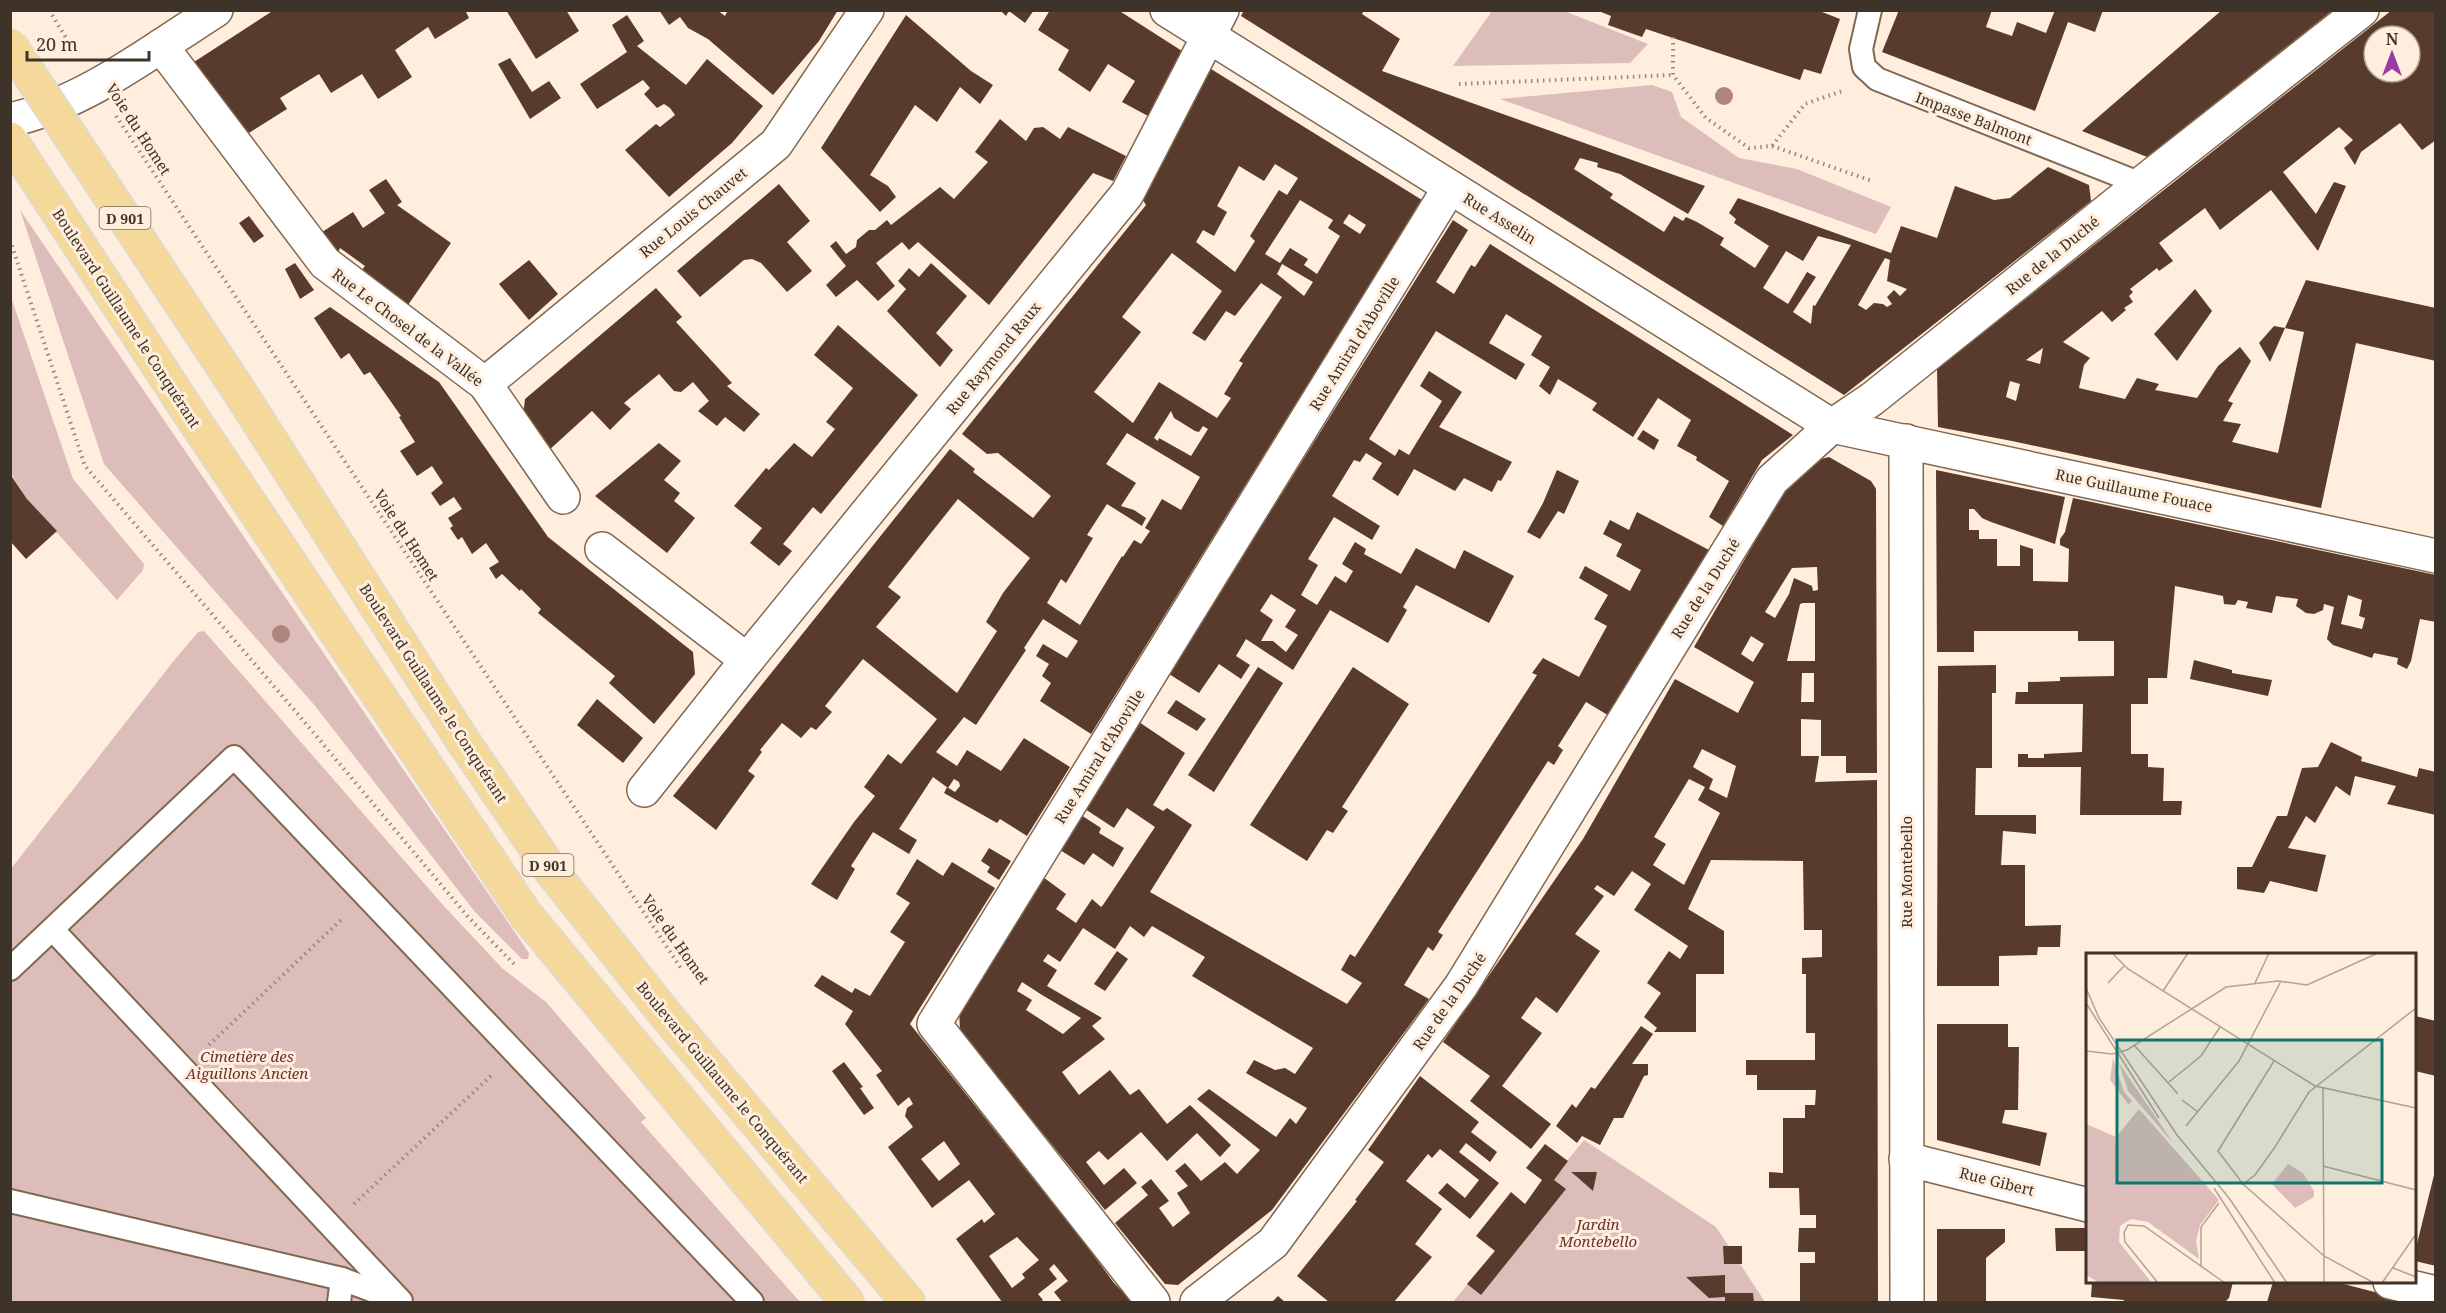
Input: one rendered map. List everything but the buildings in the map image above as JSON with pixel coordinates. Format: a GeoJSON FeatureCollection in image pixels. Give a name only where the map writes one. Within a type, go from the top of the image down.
{"type":"FeatureCollection","features":[{"type":"Feature","properties":{"kind":"main road","name":"Boulevard Guillaume le Conquérant"},"geometry":{"type":"LineString","coordinates":[[10,45],[239,391],[461,738],[553,873],[665,1014],[908,1302]]}},
{"type":"Feature","properties":{"kind":"main road","name":"Boulevard Guillaume le Conquérant"},"geometry":{"type":"LineString","coordinates":[[10,139],[192,417],[526,915],[847,1302]]}},
{"type":"Feature","properties":{"kind":"street"},"geometry":{"type":"LineString","coordinates":[[10,120],[47,108],[96,86],[216,10]]}},
{"type":"Feature","properties":{"kind":"street","name":"Rue Louis Chauvet"},"geometry":{"type":"LineString","coordinates":[[485,384],[776,144],[867,10]]}},
{"type":"Feature","properties":{"kind":"street","name":"Rue Asselin"},"geometry":{"type":"LineString","coordinates":[[1167,10],[1215,23],[1450,187],[1832,426]]}},
{"type":"Feature","properties":{"kind":"street","name":"Rue de la Duché"},"geometry":{"type":"LineString","coordinates":[[1197,1302],[1273,1243],[1461,986],[1772,480],[1832,426],[1872,399],[2362,10]]}},
{"type":"Feature","properties":{"kind":"street","name":"Rue Raymond Raux"},"geometry":{"type":"LineString","coordinates":[[644,790],[747,660],[1127,194],[1215,23]]}},
{"type":"Feature","properties":{"kind":"street","name":"Rue Le Chosel de la Vallée"},"geometry":{"type":"LineString","coordinates":[[161,46],[325,263],[485,384],[563,497]]}},
{"type":"Feature","properties":{"kind":"street","name":"Rue Amiral d'Aboville"},"geometry":{"type":"LineString","coordinates":[[1153,1302],[934,1024],[1450,187]]}},
{"type":"Feature","properties":{"kind":"street","name":"Rue Guillaume Fouace"},"geometry":{"type":"LineString","coordinates":[[1832,426],[2436,556]]}},
{"type":"Feature","properties":{"kind":"street","name":"Rue Montebello"},"geometry":{"type":"LineString","coordinates":[[1906,441],[1907,1302]]}},
{"type":"Feature","properties":{"kind":"street"},"geometry":{"type":"LineString","coordinates":[[602,549],[747,660]]}},
{"type":"Feature","properties":{"kind":"street","name":"Rue Gibert"},"geometry":{"type":"LineString","coordinates":[[1906,1159],[2086,1204]]}},
{"type":"Feature","properties":{"kind":"street"},"geometry":{"type":"LineString","coordinates":[[2398,1283],[2436,1293]]}},
{"type":"Feature","properties":{"kind":"lane"},"geometry":{"type":"LineString","coordinates":[[1870,10],[1862,49],[1864,67],[1871,74]]}},
{"type":"Feature","properties":{"kind":"lane","name":"Impasse Balmont"},"geometry":{"type":"LineString","coordinates":[[1871,74],[1877,79],[2141,184]]}},
{"type":"Feature","properties":{"kind":"lane"},"geometry":{"type":"LineString","coordinates":[[10,969],[234,757],[752,1302]]}},
{"type":"Feature","properties":{"kind":"lane"},"geometry":{"type":"LineString","coordinates":[[53,930],[403,1302]]}},
{"type":"Feature","properties":{"kind":"lane"},"geometry":{"type":"LineString","coordinates":[[10,1201],[342,1279],[403,1302]]}},
{"type":"Feature","properties":{"kind":"lane"},"geometry":{"type":"LineString","coordinates":[[339,1302],[342,1279]]}},
{"type":"Feature","properties":{"kind":"path","name":"Voie du Homet"},"geometry":{"type":"LineString","coordinates":[[49,10],[96,86],[687,977]]}},
{"type":"Feature","properties":{"kind":"path"},"geometry":{"type":"LineString","coordinates":[[1672,38],[1673,75],[1706,118],[1749,148],[1772,146],[1872,181]]}},
{"type":"Feature","properties":{"kind":"path"},"geometry":{"type":"LineString","coordinates":[[1772,146],[1805,104],[1839,92],[1871,74]]}},
{"type":"Feature","properties":{"kind":"path"},"geometry":{"type":"LineString","coordinates":[[1459,84],[1673,75]]}},
{"type":"Feature","properties":{"kind":"path"},"geometry":{"type":"LineString","coordinates":[[10,240],[85,466],[469,918],[517,968]]}},
{"type":"Feature","properties":{"kind":"path"},"geometry":{"type":"LineString","coordinates":[[209,1045],[367,896]]}},
{"type":"Feature","properties":{"kind":"path"},"geometry":{"type":"LineString","coordinates":[[331,1226],[516,1053]]}},
{"type":"Feature","properties":{"kind":"green space"},"geometry":{"type":"Polygon","coordinates":[[[1492,11],[1564,11],[1648,44],[1630,63],[1453,66],[1492,11]]]}},
{"type":"Feature","properties":{"kind":"green space"},"geometry":{"type":"Polygon","coordinates":[[[1652,85],[1672,92],[1681,117],[1739,158],[1797,169],[1891,207],[1876,234],[1500,99],[1652,85]]]}},
{"type":"Feature","properties":{"kind":"green space"},"geometry":{"type":"Polygon","coordinates":[[[20,210],[529,953],[528,959],[522,959],[475,912],[316,707],[104,464],[20,210]]]}},
{"type":"Feature","properties":{"kind":"green space"},"geometry":{"type":"Polygon","coordinates":[[[10,294],[73,479],[144,564],[143,570],[117,600],[27,499],[11,474],[10,294]]]}},
{"type":"Feature","properties":{"kind":"green space","name":"Cimetière des Aiguillons Ancien"},"geometry":{"type":"Polygon","coordinates":[[[204,631],[443,905],[503,969],[546,1002],[646,1118],[641,1122],[800,1302],[11,1302],[10,870],[176,658],[198,632],[204,631]]]}},
{"type":"Feature","properties":{"kind":"green space","name":"Jardin Montebello"},"geometry":{"type":"Polygon","coordinates":[[[1584,1140],[1716,1227],[1765,1302],[1453,1302],[1584,1140]]]}}]}
